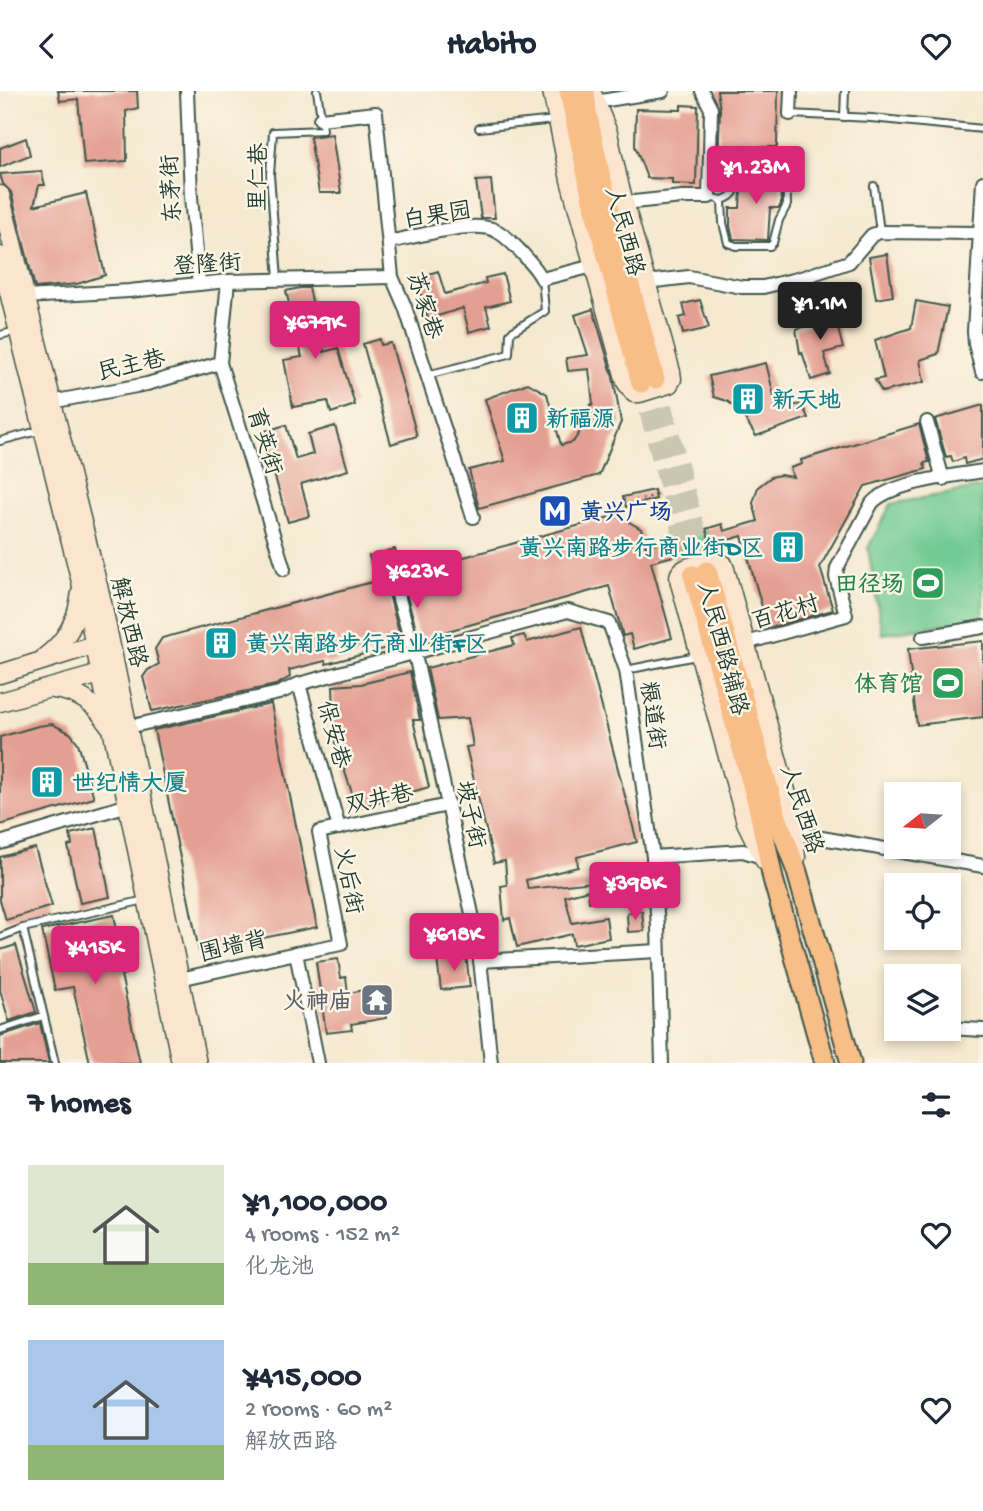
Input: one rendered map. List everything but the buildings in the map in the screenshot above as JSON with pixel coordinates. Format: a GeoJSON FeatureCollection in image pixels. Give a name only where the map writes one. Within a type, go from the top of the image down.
{"type":"FeatureCollection","features":[{"type":"Feature","properties":{"kind":"main road"},"geometry":{"type":"LineString","coordinates":[[552,91],[569,180],[626,382],[634,393],[664,386],[672,379],[624,203],[608,133],[591,95]]}},
{"type":"Feature","properties":{"kind":"main road","name":"人民西路"},"geometry":{"type":"LineString","coordinates":[[569,91],[593,204],[648,381],[587,111],[591,95]]}},
{"type":"Feature","properties":{"kind":"main road","name":"解放西路"},"geometry":{"type":"LineString","coordinates":[[0,195],[51,402],[121,730],[180,979],[197,1063]]}},
{"type":"Feature","properties":{"kind":"main road","name":"解放西路"},"geometry":{"type":"LineString","coordinates":[[0,256],[80,578],[102,643]]}},
{"type":"Feature","properties":{"kind":"main road","name":"人民西路辅路"},"geometry":{"type":"LineString","coordinates":[[769,871],[746,822],[679,576],[688,568],[712,561],[723,564],[746,643],[791,809],[797,871]]}},
{"type":"Feature","properties":{"kind":"main road","name":"人民西路"},"geometry":{"type":"LineString","coordinates":[[825,1063],[769,871],[758,806],[700,573],[776,814],[797,871],[851,1063]]}},
{"type":"Feature","properties":{"kind":"main road"},"geometry":{"type":"LineString","coordinates":[[36,663],[56,649],[72,627],[80,602],[80,578]]}},
{"type":"Feature","properties":{"kind":"main road"},"geometry":{"type":"LineString","coordinates":[[0,674],[102,643]]}},
{"type":"Feature","properties":{"kind":"main road"},"geometry":{"type":"LineString","coordinates":[[0,702],[108,671]]}},
{"type":"Feature","properties":{"kind":"main road"},"geometry":{"type":"LineString","coordinates":[[42,690],[64,691],[86,701],[121,730]]}},
{"type":"Feature","properties":{"kind":"main road","name":"解放西路"},"geometry":{"type":"LineString","coordinates":[[121,730],[128,805],[181,1063]]}},
{"type":"Feature","properties":{"kind":"street","name":"东茅街"},"geometry":{"type":"LineString","coordinates":[[187,91],[191,197],[199,284]]}},
{"type":"Feature","properties":{"kind":"street"},"geometry":{"type":"LineString","coordinates":[[591,95],[663,91]]}},
{"type":"Feature","properties":{"kind":"street"},"geometry":{"type":"LineString","coordinates":[[624,203],[671,198],[716,198],[711,109],[702,91]]}},
{"type":"Feature","properties":{"kind":"street"},"geometry":{"type":"LineString","coordinates":[[790,114],[791,91]]}},
{"type":"Feature","properties":{"kind":"street","name":"苏家巷"},"geometry":{"type":"LineString","coordinates":[[320,119],[376,113],[392,277],[405,307],[473,517]]}},
{"type":"Feature","properties":{"kind":"street"},"geometry":{"type":"LineString","coordinates":[[982,373],[974,338],[983,182]]}},
{"type":"Feature","properties":{"kind":"street","name":"白果园"},"geometry":{"type":"LineString","coordinates":[[389,242],[451,230],[476,227],[494,229],[538,270],[542,279]]}},
{"type":"Feature","properties":{"kind":"street"},"geometry":{"type":"LineString","coordinates":[[647,282],[689,277],[742,287],[763,287],[849,262],[872,235],[880,232],[979,233]]}},
{"type":"Feature","properties":{"kind":"street"},"geometry":{"type":"LineString","coordinates":[[542,279],[593,266]]}},
{"type":"Feature","properties":{"kind":"street","name":"登隆街"},"geometry":{"type":"LineString","coordinates":[[25,297],[228,282],[392,277]]}},
{"type":"Feature","properties":{"kind":"street","name":"育英街"},"geometry":{"type":"LineString","coordinates":[[228,282],[220,363],[284,569]]}},
{"type":"Feature","properties":{"kind":"street","name":"民主巷"},"geometry":{"type":"LineString","coordinates":[[51,402],[148,384],[220,363]]}},
{"type":"Feature","properties":{"kind":"street"},"geometry":{"type":"LineString","coordinates":[[927,422],[943,478]]}},
{"type":"Feature","properties":{"kind":"street","name":"百花村"},"geometry":{"type":"LineString","coordinates":[[746,643],[846,615],[836,577],[837,568],[872,503],[887,491],[983,471]]}},
{"type":"Feature","properties":{"kind":"street","name":"坡子街"},"geometry":{"type":"LineString","coordinates":[[393,577],[414,652],[478,941],[491,1063]]}},
{"type":"Feature","properties":{"kind":"street","name":"保安巷"},"geometry":{"type":"LineString","coordinates":[[339,828],[299,684],[568,611]]}},
{"type":"Feature","properties":{"kind":"street","name":"粮道街"},"geometry":{"type":"LineString","coordinates":[[568,611],[609,623],[626,670],[653,857],[662,1063]]}},
{"type":"Feature","properties":{"kind":"street"},"geometry":{"type":"LineString","coordinates":[[923,637],[983,627]]}},
{"type":"Feature","properties":{"kind":"street"},"geometry":{"type":"LineString","coordinates":[[121,730],[279,693],[299,684]]}},
{"type":"Feature","properties":{"kind":"street"},"geometry":{"type":"LineString","coordinates":[[0,843],[128,805]]}},
{"type":"Feature","properties":{"kind":"street","name":"双井巷"},"geometry":{"type":"LineString","coordinates":[[319,832],[448,805]]}},
{"type":"Feature","properties":{"kind":"street","name":"火后街"},"geometry":{"type":"LineString","coordinates":[[296,953],[341,944],[319,832]]}},
{"type":"Feature","properties":{"kind":"street"},"geometry":{"type":"LineString","coordinates":[[793,833],[983,866]]}},
{"type":"Feature","properties":{"kind":"street"},"geometry":{"type":"LineString","coordinates":[[653,857],[743,851],[759,856],[769,871]]}},
{"type":"Feature","properties":{"kind":"street"},"geometry":{"type":"LineString","coordinates":[[480,961],[658,951]]}},
{"type":"Feature","properties":{"kind":"street"},"geometry":{"type":"LineString","coordinates":[[296,953],[318,1063]]}},
{"type":"Feature","properties":{"kind":"street","name":"围墙背"},"geometry":{"type":"LineString","coordinates":[[180,979],[296,953]]}},
{"type":"Feature","properties":{"kind":"street"},"geometry":{"type":"LineString","coordinates":[[961,1029],[983,1030]]}},
{"type":"Feature","properties":{"kind":"lane"},"geometry":{"type":"LineString","coordinates":[[317,91],[320,119]]}},
{"type":"Feature","properties":{"kind":"lane"},"geometry":{"type":"LineString","coordinates":[[844,117],[845,91]]}},
{"type":"Feature","properties":{"kind":"lane"},"geometry":{"type":"LineString","coordinates":[[790,114],[983,129]]}},
{"type":"Feature","properties":{"kind":"lane","name":"里仁巷"},"geometry":{"type":"LineString","coordinates":[[278,280],[270,175],[274,132],[323,130],[320,119]]}},
{"type":"Feature","properties":{"kind":"lane"},"geometry":{"type":"LineString","coordinates":[[480,128],[557,120]]}},
{"type":"Feature","properties":{"kind":"lane"},"geometry":{"type":"LineString","coordinates":[[778,167],[786,170],[787,205],[779,220],[774,243],[770,246],[736,246],[728,243],[716,198],[732,196],[735,191],[735,175],[741,168],[778,167]]}},
{"type":"Feature","properties":{"kind":"lane"},"geometry":{"type":"LineString","coordinates":[[874,186],[880,232]]}},
{"type":"Feature","properties":{"kind":"lane"},"geometry":{"type":"LineString","coordinates":[[427,375],[509,354],[510,333],[545,311],[542,279]]}},
{"type":"Feature","properties":{"kind":"lane"},"geometry":{"type":"LineString","coordinates":[[0,335],[19,330]]}},
{"type":"Feature","properties":{"kind":"lane"},"geometry":{"type":"LineString","coordinates":[[0,441],[43,429]]}},
{"type":"Feature","properties":{"kind":"lane"},"geometry":{"type":"LineString","coordinates":[[626,670],[700,656]]}},
{"type":"Feature","properties":{"kind":"lane"},"geometry":{"type":"LineString","coordinates":[[0,937],[147,899]]}},
{"type":"Feature","properties":{"kind":"lane"},"geometry":{"type":"LineString","coordinates":[[23,929],[55,1063]]}},
{"type":"Feature","properties":{"kind":"lane"},"geometry":{"type":"LineString","coordinates":[[0,1030],[43,1016]]}},
{"type":"Feature","properties":{"kind":"path"},"geometry":{"type":"LineString","coordinates":[[635,501],[660,493]]}},
{"type":"Feature","properties":{"kind":"green space","name":"田径场"},"geometry":{"type":"Polygon","coordinates":[[[983,487],[983,618],[882,634],[868,548],[891,504],[983,487]]]}},
{"type":"Feature","properties":{"kind":"green space"},"geometry":{"type":"Polygon","coordinates":[[[706,529],[711,545],[681,554],[677,537],[706,529]]]}},
{"type":"Feature","properties":{"kind":"tunnel"},"geometry":{"type":"LineString","coordinates":[[655,379],[707,571]]}},
{"type":"Feature","properties":{"kind":"tunnel"},"geometry":{"type":"LineString","coordinates":[[641,383],[693,575]]}},
{"type":"Feature","properties":{"kind":"place","name":"新天地"},"geometry":{"type":"Point","coordinates":[748,399]}},
{"type":"Feature","properties":{"kind":"place","name":"新福源"},"geometry":{"type":"Point","coordinates":[522,418]}},
{"type":"Feature","properties":{"kind":"place","name":"黄兴广场"},"geometry":{"type":"Point","coordinates":[555,511]}},
{"type":"Feature","properties":{"kind":"place","name":"黄兴南路步行商业街D区"},"geometry":{"type":"Point","coordinates":[788,547]}},
{"type":"Feature","properties":{"kind":"place","name":"田径场"},"geometry":{"type":"Point","coordinates":[928,583]}},
{"type":"Feature","properties":{"kind":"place","name":"黄兴南路步行商业街F区"},"geometry":{"type":"Point","coordinates":[221,643]}},
{"type":"Feature","properties":{"kind":"place","name":"体育馆"},"geometry":{"type":"Point","coordinates":[948,683]}},
{"type":"Feature","properties":{"kind":"place","name":"世纪情大厦"},"geometry":{"type":"Point","coordinates":[47,782]}},
{"type":"Feature","properties":{"kind":"place","name":"火神庙"},"geometry":{"type":"Point","coordinates":[377,1000]}}]}
